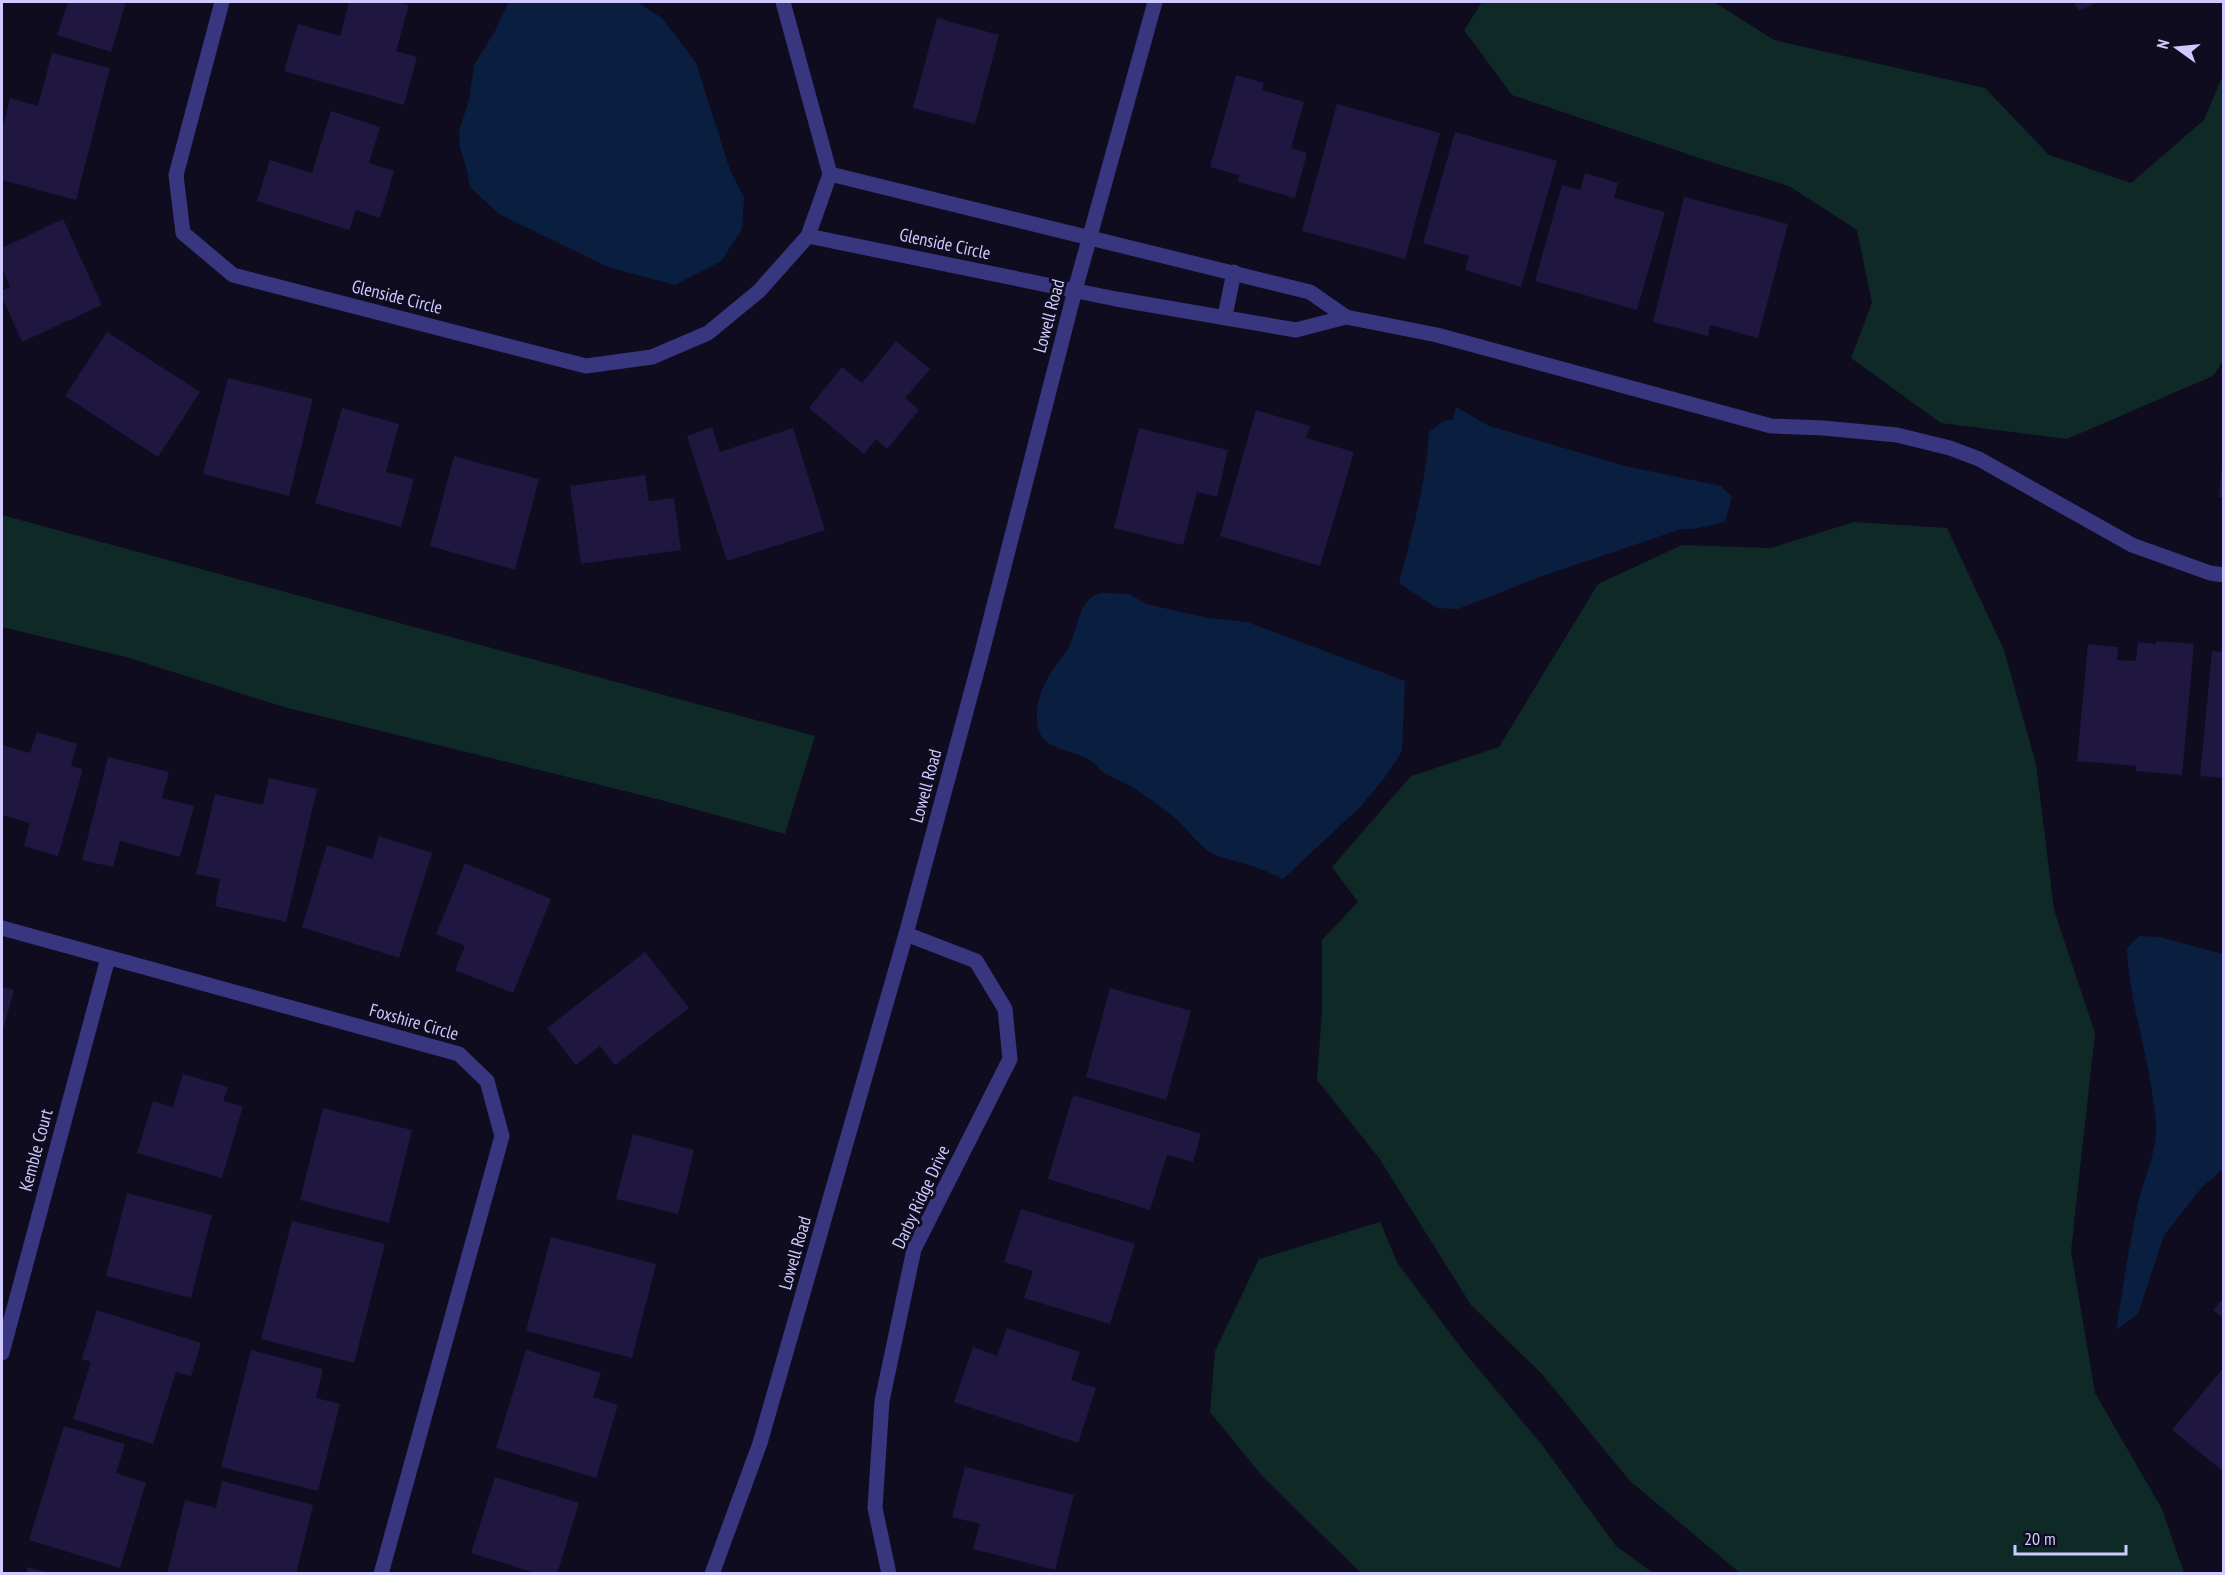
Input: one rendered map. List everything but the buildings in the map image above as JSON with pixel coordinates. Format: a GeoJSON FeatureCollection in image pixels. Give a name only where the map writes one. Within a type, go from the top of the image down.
{"type":"FeatureCollection","features":[{"type":"Feature","properties":{"kind":"street","name":"Glenside Circle"},"geometry":{"type":"LineString","coordinates":[[222,2],[176,175],[183,233],[233,275],[586,366],[652,357],[708,333],[759,291],[808,236],[830,174]]}},
{"type":"Feature","properties":{"kind":"street"},"geometry":{"type":"LineString","coordinates":[[783,2],[830,174],[1310,292],[1346,317],[1437,335],[1771,426],[1897,435],[1950,448],[1999,469],[2132,545],[2210,573],[2223,575]]}},
{"type":"Feature","properties":{"kind":"street","name":"Lowell Road"},"geometry":{"type":"LineString","coordinates":[[712,1574],[760,1443],[906,934],[981,656],[1075,291],[1155,2]]}},
{"type":"Feature","properties":{"kind":"street","name":"Glenside Circle"},"geometry":{"type":"LineString","coordinates":[[808,236],[1075,291],[1296,330],[1346,317]]}},
{"type":"Feature","properties":{"kind":"street"},"geometry":{"type":"LineString","coordinates":[[1225,316],[1234,272]]}},
{"type":"Feature","properties":{"kind":"street","name":"Foxshire Circle"},"geometry":{"type":"LineString","coordinates":[[2,928],[459,1054],[487,1081],[502,1136],[381,1574]]}},
{"type":"Feature","properties":{"kind":"street","name":"Darby Ridge Drive"},"geometry":{"type":"LineString","coordinates":[[889,1574],[875,1508],[882,1401],[914,1249],[1010,1059],[1005,1009],[976,961],[906,934]]}},
{"type":"Feature","properties":{"kind":"street","name":"Kemble Court"},"geometry":{"type":"LineString","coordinates":[[2,1353],[108,958]]}},
{"type":"Feature","properties":{"kind":"green space"},"geometry":{"type":"Polygon","coordinates":[[[1482,2],[1714,2],[1774,40],[1985,88],[2049,155],[2131,183],[2204,120],[2223,75],[2223,361],[2213,376],[2067,439],[1941,423],[1851,358],[1872,303],[1857,230],[1789,186],[1512,95],[1464,30],[1482,2]]]}},
{"type":"Feature","properties":{"kind":"green space"},"geometry":{"type":"Polygon","coordinates":[[[2,515],[815,736],[785,834],[661,800],[284,707],[126,657],[2,627],[2,515]]]}},
{"type":"Feature","properties":{"kind":"green space"},"geometry":{"type":"Polygon","coordinates":[[[1854,522],[1947,528],[2004,650],[2036,764],[2054,910],[2095,1033],[2071,1251],[2095,1393],[2162,1509],[2184,1573],[1740,1573],[1630,1481],[1542,1374],[1471,1305],[1379,1158],[1317,1080],[1322,1012],[1322,940],[1358,902],[1332,867],[1411,776],[1499,747],[1598,584],[1682,545],[1771,548],[1854,522]]]}},
{"type":"Feature","properties":{"kind":"green space"},"geometry":{"type":"Polygon","coordinates":[[[1380,1222],[1398,1264],[1465,1353],[1542,1445],[1616,1546],[1653,1573],[1361,1573],[1263,1477],[1210,1412],[1215,1351],[1259,1259],[1380,1222]]]}},
{"type":"Feature","properties":{"kind":"water"},"geometry":{"type":"Polygon","coordinates":[[[509,2],[637,2],[662,18],[696,63],[730,170],[744,198],[742,229],[721,261],[675,285],[608,267],[499,214],[470,187],[460,148],[459,131],[469,100],[474,65],[494,33],[509,2]]]}},
{"type":"Feature","properties":{"kind":"water"},"geometry":{"type":"Polygon","coordinates":[[[1456,407],[1489,426],[1625,466],[1721,486],[1732,497],[1725,522],[1693,529],[1681,529],[1539,577],[1458,609],[1437,608],[1399,583],[1422,489],[1429,432],[1442,422],[1453,419],[1456,407]]]}},
{"type":"Feature","properties":{"kind":"water"},"geometry":{"type":"Polygon","coordinates":[[[1101,593],[1129,594],[1146,604],[1208,618],[1247,622],[1405,681],[1402,751],[1386,776],[1360,807],[1283,879],[1210,852],[1174,817],[1150,799],[1104,773],[1085,757],[1049,743],[1040,733],[1037,711],[1042,690],[1070,646],[1086,603],[1101,593]]]}},
{"type":"Feature","properties":{"kind":"water"},"geometry":{"type":"Polygon","coordinates":[[[2139,936],[2159,937],[2223,954],[2223,1169],[2202,1187],[2164,1235],[2138,1314],[2116,1330],[2135,1220],[2156,1135],[2154,1103],[2132,993],[2127,949],[2139,936]]]}}]}
